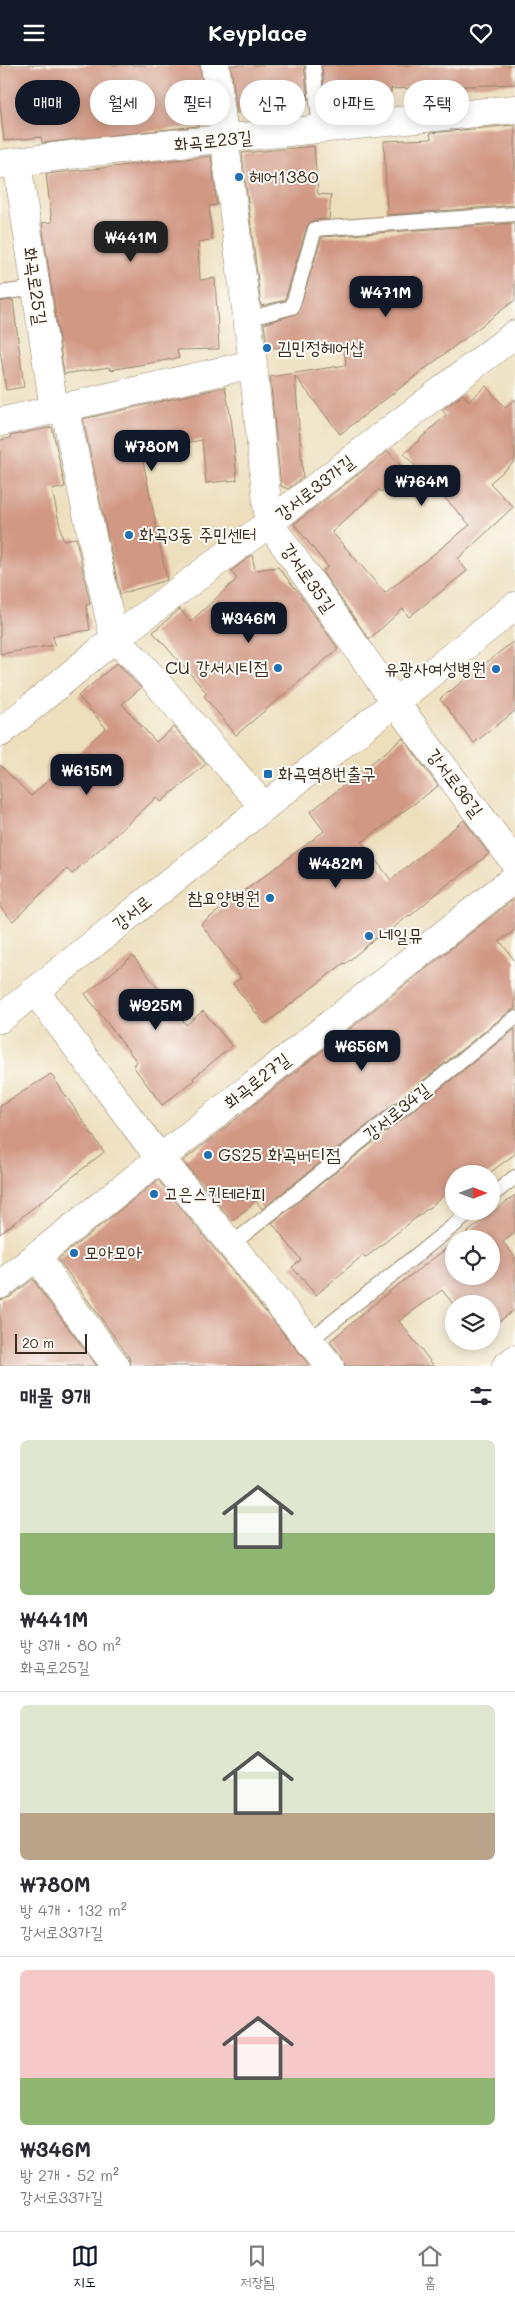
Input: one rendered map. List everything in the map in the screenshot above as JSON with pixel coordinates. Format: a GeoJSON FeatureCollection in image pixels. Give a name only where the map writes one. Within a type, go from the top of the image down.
{"type":"FeatureCollection","features":[{"type":"Feature","properties":{"kind":"street","name":"강서로35길"},"geometry":{"type":"LineString","coordinates":[[215,65],[270,523],[395,702]]}},
{"type":"Feature","properties":{"kind":"street","name":"화곡로23길"},"geometry":{"type":"LineString","coordinates":[[8,163],[515,109]]}},
{"type":"Feature","properties":{"kind":"street","name":"화곡로25길"},"geometry":{"type":"LineString","coordinates":[[8,163],[36,288],[59,408]]}},
{"type":"Feature","properties":{"kind":"street","name":"강서로33가길"},"geometry":{"type":"LineString","coordinates":[[0,733],[114,639],[270,523],[515,334]]}},
{"type":"Feature","properties":{"kind":"street"},"geometry":{"type":"LineString","coordinates":[[0,422],[252,364]]}},
{"type":"Feature","properties":{"kind":"street"},"geometry":{"type":"LineString","coordinates":[[59,408],[114,639],[138,661],[264,807]]}},
{"type":"Feature","properties":{"kind":"street","name":"강서로"},"geometry":{"type":"LineString","coordinates":[[0,1019],[515,606]]}},
{"type":"Feature","properties":{"kind":"street","name":"강서로36길"},"geometry":{"type":"LineString","coordinates":[[395,702],[515,863]]}},
{"type":"Feature","properties":{"kind":"street","name":"화곡로27길"},"geometry":{"type":"LineString","coordinates":[[0,1285],[160,1156],[515,877]]}},
{"type":"Feature","properties":{"kind":"street"},"geometry":{"type":"LineString","coordinates":[[35,991],[111,1090],[148,1143],[330,1366]]}},
{"type":"Feature","properties":{"kind":"street"},"geometry":{"type":"LineString","coordinates":[[37,1255],[55,1284],[116,1366]]}},
{"type":"Feature","properties":{"kind":"street"},"geometry":{"type":"LineString","coordinates":[[506,1366],[515,1359]]}},
{"type":"Feature","properties":{"kind":"lane"},"geometry":{"type":"LineString","coordinates":[[313,65],[320,130]]}},
{"type":"Feature","properties":{"kind":"lane"},"geometry":{"type":"LineString","coordinates":[[247,319],[292,307],[315,229],[515,213]]}},
{"type":"Feature","properties":{"kind":"lane"},"geometry":{"type":"LineString","coordinates":[[0,293],[36,288]]}},
{"type":"Feature","properties":{"kind":"lane","name":"강서로34길"},"geometry":{"type":"LineString","coordinates":[[232,1244],[515,1018]]}},
{"type":"Feature","properties":{"kind":"lane"},"geometry":{"type":"LineString","coordinates":[[500,1189],[515,1177]]}},
{"type":"Feature","properties":{"kind":"lane"},"geometry":{"type":"LineString","coordinates":[[310,1340],[461,1220]]}},
{"type":"Feature","properties":{"kind":"building"},"geometry":{"type":"Polygon","coordinates":[[[0,65],[200,65],[202,80],[165,80],[165,125],[198,126],[42,143],[41,137],[4,141],[0,105],[0,65]]]}},
{"type":"Feature","properties":{"kind":"building"},"geometry":{"type":"Polygon","coordinates":[[[231,65],[304,65],[308,99],[305,100],[305,80],[240,80],[240,113],[237,113],[231,65]]]}},
{"type":"Feature","properties":{"kind":"building"},"geometry":{"type":"Polygon","coordinates":[[[322,65],[514,65],[515,84],[469,86],[469,80],[404,80],[404,88],[394,89],[394,80],[323,80],[322,65]]]}},
{"type":"Feature","properties":{"kind":"building"},"geometry":{"type":"Polygon","coordinates":[[[515,125],[515,205],[387,215],[384,141],[431,139],[430,133],[515,125]]]}},
{"type":"Feature","properties":{"kind":"building"},"geometry":{"type":"Polygon","coordinates":[[[314,146],[318,194],[331,195],[329,219],[314,220],[307,226],[285,300],[261,306],[242,153],[314,146]]]}},
{"type":"Feature","properties":{"kind":"building"},"geometry":{"type":"Polygon","coordinates":[[[211,156],[217,205],[209,206],[212,240],[198,242],[200,280],[215,278],[219,349],[177,350],[179,358],[110,370],[109,367],[64,374],[42,223],[52,222],[46,174],[211,156]]]}},
{"type":"Feature","properties":{"kind":"building"},"geometry":{"type":"Polygon","coordinates":[[[515,223],[515,300],[340,434],[295,376],[303,477],[288,489],[281,486],[270,377],[346,365],[344,346],[267,348],[264,324],[298,313],[322,237],[515,223]]]}},
{"type":"Feature","properties":{"kind":"building"},"geometry":{"type":"Polygon","coordinates":[[[13,300],[24,387],[6,390],[0,350],[0,302],[13,300]]]}},
{"type":"Feature","properties":{"kind":"building"},"geometry":{"type":"Polygon","coordinates":[[[486,386],[505,408],[515,399],[515,461],[490,483],[513,507],[458,559],[467,571],[409,617],[403,609],[369,639],[322,572],[328,567],[294,524],[388,451],[406,472],[381,492],[379,489],[332,532],[385,593],[470,525],[404,454],[446,415],[442,410],[463,394],[469,401],[486,386]]]}},
{"type":"Feature","properties":{"kind":"building"},"geometry":{"type":"Polygon","coordinates":[[[225,387],[232,425],[237,480],[206,483],[202,440],[141,451],[167,580],[120,594],[83,419],[225,387]]]}},
{"type":"Feature","properties":{"kind":"building"},"geometry":{"type":"Polygon","coordinates":[[[52,427],[65,487],[52,490],[63,540],[76,538],[90,604],[86,605],[90,630],[53,636],[55,645],[0,654],[0,440],[52,427]]]}},
{"type":"Feature","properties":{"kind":"building"},"geometry":{"type":"Polygon","coordinates":[[[252,555],[255,570],[278,567],[299,593],[338,649],[236,735],[204,696],[207,693],[153,632],[180,609],[190,622],[237,579],[231,571],[252,555]]]}},
{"type":"Feature","properties":{"kind":"building","name":"유광사여성병원"},"geometry":{"type":"Polygon","coordinates":[[[515,640],[515,711],[474,743],[440,699],[515,640]]]}},
{"type":"Feature","properties":{"kind":"building"},"geometry":{"type":"Polygon","coordinates":[[[117,663],[141,688],[122,704],[156,742],[174,727],[206,764],[161,802],[157,797],[72,874],[67,869],[13,921],[0,907],[0,765],[31,796],[106,728],[78,696],[117,663]]]}},
{"type":"Feature","properties":{"kind":"building"},"geometry":{"type":"Polygon","coordinates":[[[403,738],[438,786],[362,842],[391,880],[464,820],[489,854],[454,879],[379,940],[377,937],[345,964],[265,1024],[233,984],[241,978],[201,924],[324,831],[310,812],[403,738]]]}},
{"type":"Feature","properties":{"kind":"building"},"geometry":{"type":"Polygon","coordinates":[[[515,898],[515,930],[500,941],[515,961],[515,1009],[510,1011],[262,1209],[256,1201],[232,1221],[183,1161],[515,898]]]}},
{"type":"Feature","properties":{"kind":"building"},"geometry":{"type":"Polygon","coordinates":[[[133,956],[186,1025],[203,1011],[232,1046],[193,1078],[194,1080],[162,1105],[133,1066],[137,1062],[85,994],[133,956]]]}},
{"type":"Feature","properties":{"kind":"building"},"geometry":{"type":"Polygon","coordinates":[[[515,1029],[515,1154],[500,1165],[445,1165],[445,1195],[365,1258],[363,1255],[316,1295],[292,1267],[301,1260],[272,1223],[515,1029]]]}},
{"type":"Feature","properties":{"kind":"building"},"geometry":{"type":"Polygon","coordinates":[[[51,1074],[104,1152],[0,1234],[0,1106],[51,1074]]]}},
{"type":"Feature","properties":{"kind":"building"},"geometry":{"type":"Polygon","coordinates":[[[158,1180],[310,1366],[131,1366],[129,1357],[58,1259],[158,1180]]]}},
{"type":"Feature","properties":{"kind":"building"},"geometry":{"type":"Polygon","coordinates":[[[515,1195],[515,1233],[503,1242],[515,1257],[515,1309],[500,1321],[500,1295],[446,1295],[442,1290],[399,1321],[434,1366],[345,1366],[342,1357],[330,1341],[391,1290],[445,1250],[445,1285],[500,1285],[500,1230],[470,1230],[483,1220],[500,1220],[500,1207],[515,1195]]]}},
{"type":"Feature","properties":{"kind":"building"},"geometry":{"type":"Polygon","coordinates":[[[33,1279],[97,1366],[0,1366],[0,1300],[10,1297],[33,1279]]]}},
{"type":"Feature","properties":{"kind":"place","name":"헤어1380"},"geometry":{"type":"Point","coordinates":[239,177]}},
{"type":"Feature","properties":{"kind":"place","name":"김민정헤어샵"},"geometry":{"type":"Point","coordinates":[267,348]}},
{"type":"Feature","properties":{"kind":"place","name":"화곡3동 주민센터"},"geometry":{"type":"Point","coordinates":[129,535]}},
{"type":"Feature","properties":{"kind":"place","name":"CU 강서시티점"},"geometry":{"type":"Point","coordinates":[278,668]}},
{"type":"Feature","properties":{"kind":"place","name":"유광사여성병원"},"geometry":{"type":"Point","coordinates":[496,669]}},
{"type":"Feature","properties":{"kind":"place","name":"화곡역8번출구"},"geometry":{"type":"Point","coordinates":[268,774]}},
{"type":"Feature","properties":{"kind":"place","name":"참요양병원"},"geometry":{"type":"Point","coordinates":[270,898]}},
{"type":"Feature","properties":{"kind":"place","name":"네일뮤"},"geometry":{"type":"Point","coordinates":[369,936]}},
{"type":"Feature","properties":{"kind":"place","name":"GS25 화곡버디점"},"geometry":{"type":"Point","coordinates":[208,1155]}},
{"type":"Feature","properties":{"kind":"place","name":"고은스킨테라피"},"geometry":{"type":"Point","coordinates":[154,1194]}},
{"type":"Feature","properties":{"kind":"place","name":"모아모아"},"geometry":{"type":"Point","coordinates":[74,1253]}}]}
